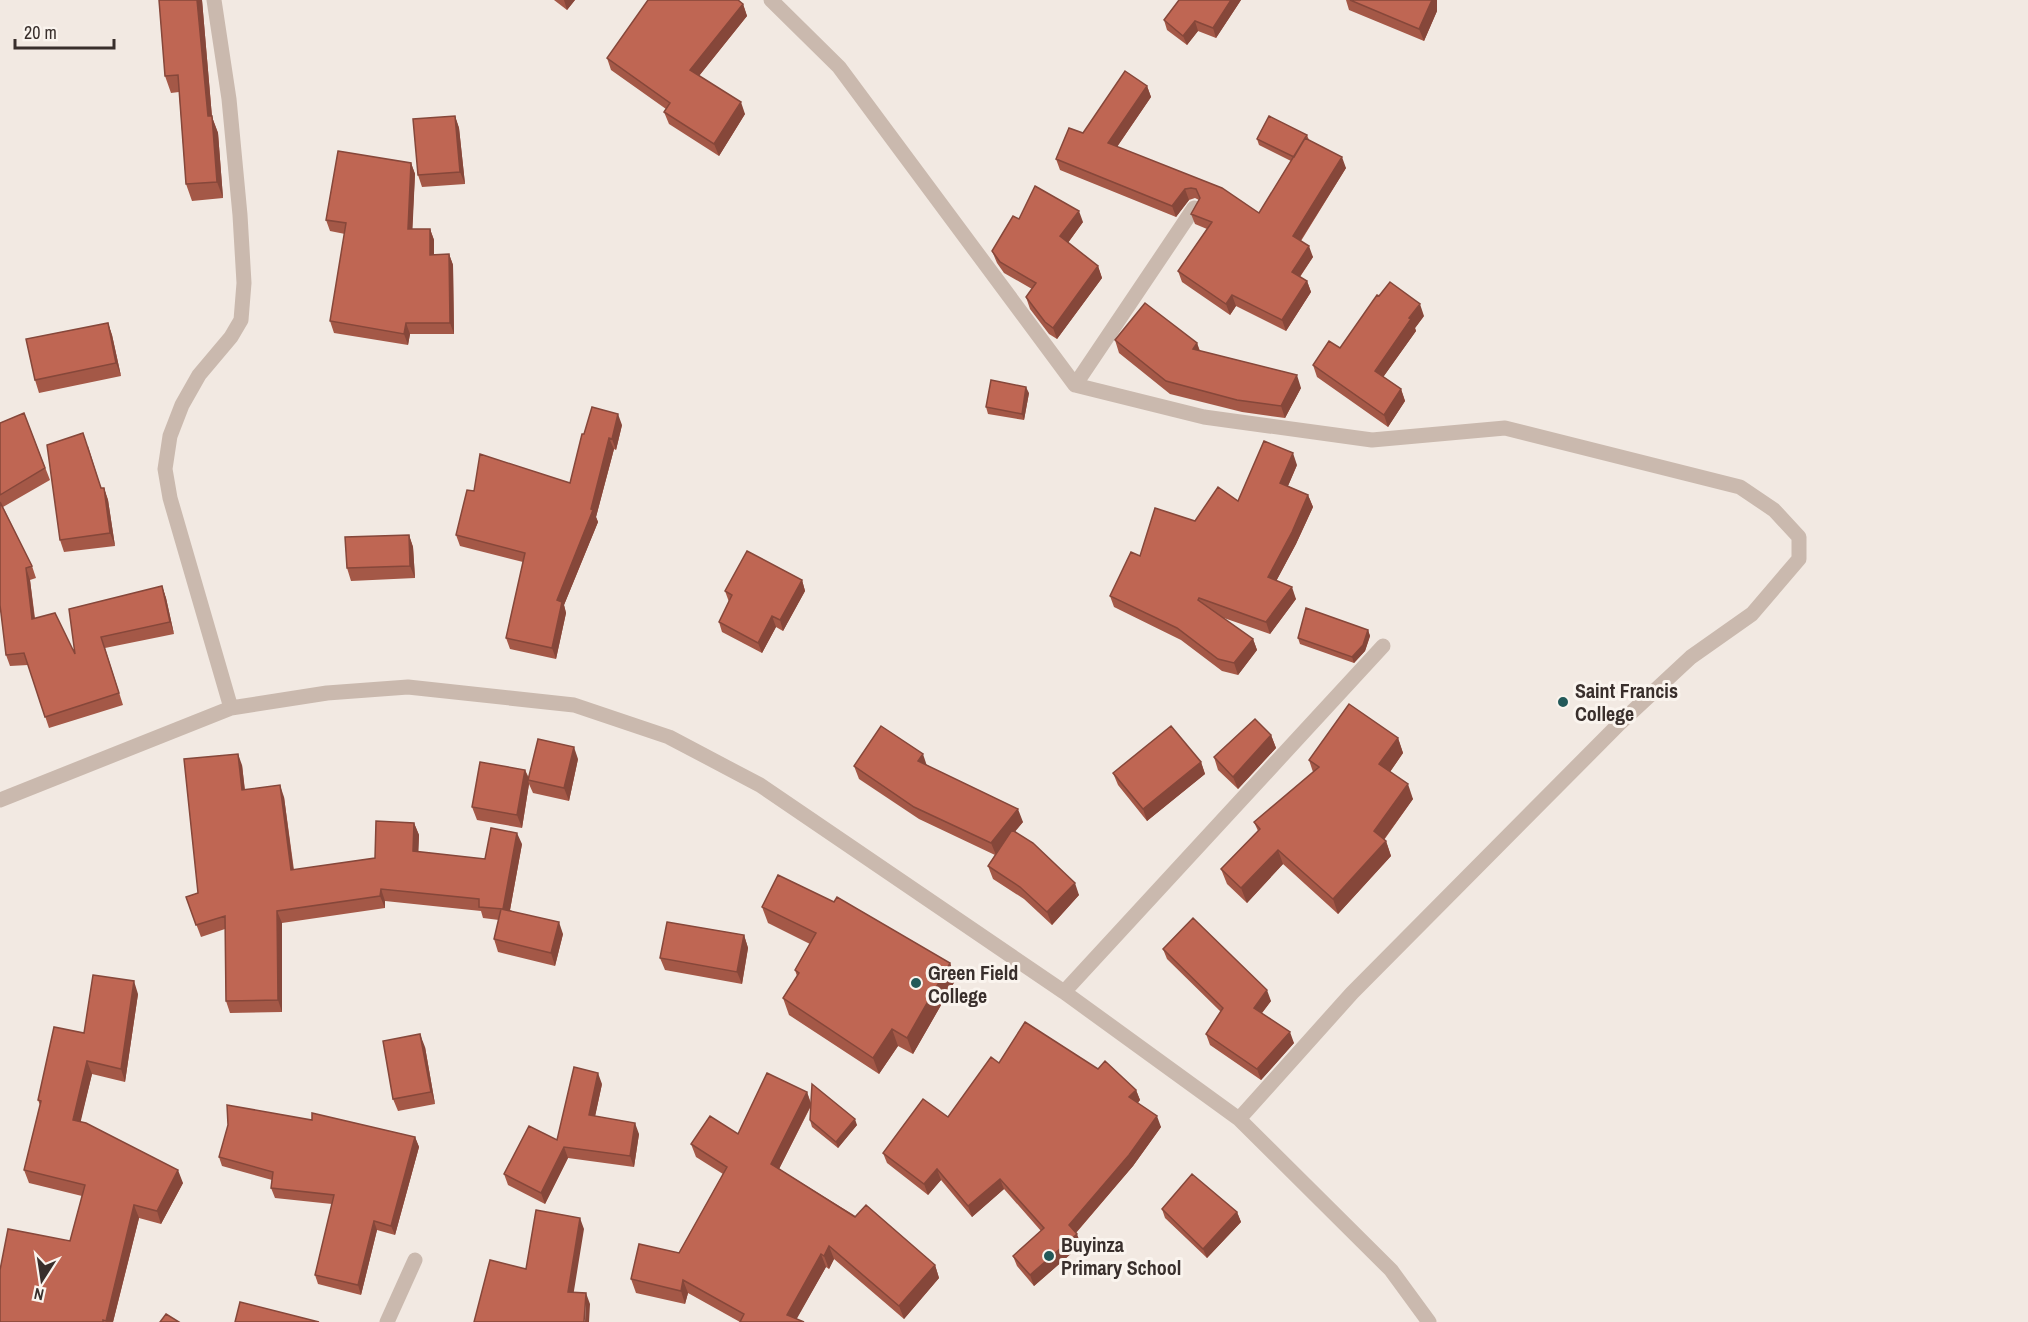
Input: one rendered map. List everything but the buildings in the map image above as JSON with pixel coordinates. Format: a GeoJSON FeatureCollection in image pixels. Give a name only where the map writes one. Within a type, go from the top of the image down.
{"type":"FeatureCollection","features":[{"type":"Feature","properties":{"kind":"street"},"geometry":{"type":"LineString","coordinates":[[214,0],[229,99],[240,215],[244,283],[241,320],[231,337],[199,375],[182,405],[170,436],[165,469],[170,498],[231,708]]}},
{"type":"Feature","properties":{"kind":"street"},"geometry":{"type":"LineString","coordinates":[[771,0],[839,68],[1075,385],[1204,417],[1372,440],[1505,428],[1740,487],[1774,510],[1799,537],[1799,559],[1752,614],[1691,657],[1620,723],[1353,993],[1239,1119]]}},
{"type":"Feature","properties":{"kind":"street"},"geometry":{"type":"LineString","coordinates":[[1075,385],[1194,208]]}},
{"type":"Feature","properties":{"kind":"street"},"geometry":{"type":"LineString","coordinates":[[1064,992],[1383,646]]}},
{"type":"Feature","properties":{"kind":"street"},"geometry":{"type":"LineString","coordinates":[[0,800],[231,708],[327,693],[408,687],[574,705],[659,733],[760,785],[1064,992],[1239,1119],[1391,1270],[1429,1322]]}},
{"type":"Feature","properties":{"kind":"street"},"geometry":{"type":"LineString","coordinates":[[387,1322],[415,1260]]}},
{"type":"Feature","properties":{"kind":"place","name":"Saint Francis College"},"geometry":{"type":"Point","coordinates":[1563,702]}},
{"type":"Feature","properties":{"kind":"place","name":"Green Field College"},"geometry":{"type":"Point","coordinates":[916,983]}},
{"type":"Feature","properties":{"kind":"place","name":"Buyinza Primary School"},"geometry":{"type":"Point","coordinates":[1049,1256]}}]}
